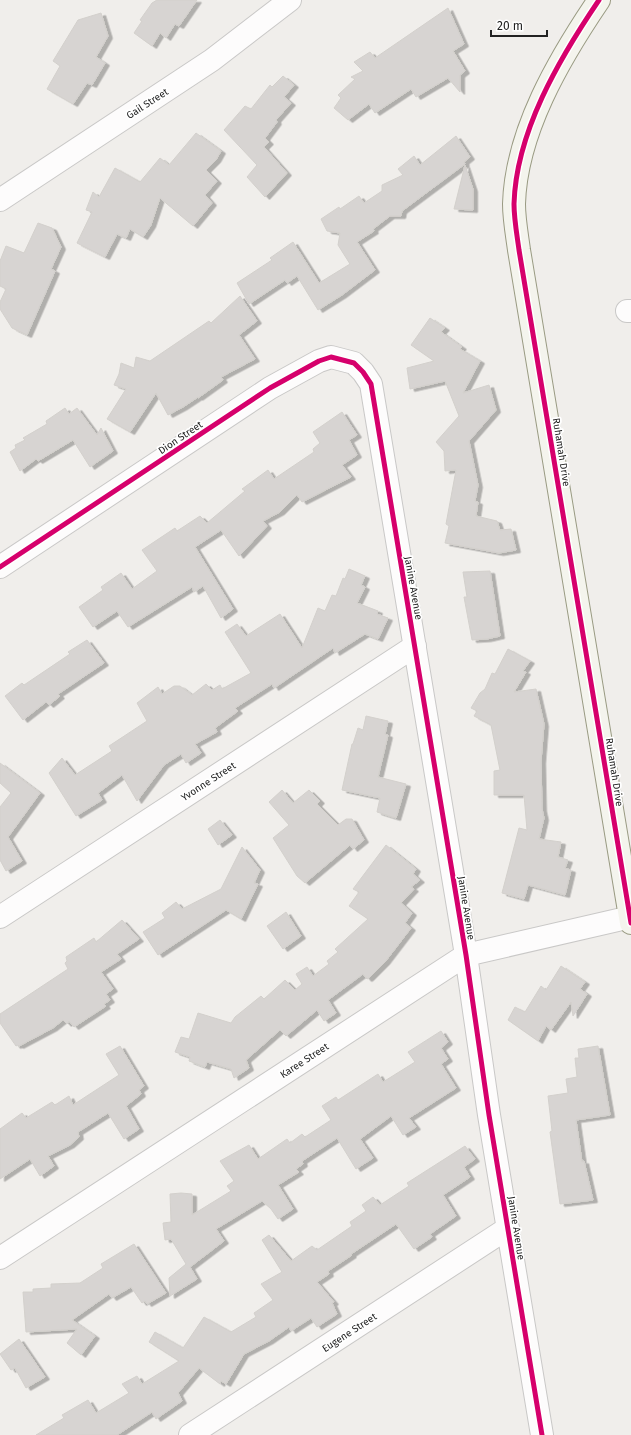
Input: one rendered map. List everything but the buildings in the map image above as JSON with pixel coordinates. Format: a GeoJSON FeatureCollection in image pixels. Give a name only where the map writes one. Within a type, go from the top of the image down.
{"type":"FeatureCollection","features":[{"type":"Feature","properties":{"kind":"street","name":"Ruhamah Drive"},"geometry":{"type":"LineString","coordinates":[[599,0],[564,54],[527,135],[518,170],[514,205],[519,250],[631,919]]}},
{"type":"Feature","properties":{"kind":"street","name":"Gail Street"},"geometry":{"type":"LineString","coordinates":[[0,200],[212,60],[287,1]]}},
{"type":"Feature","properties":{"kind":"street","name":"Dion Street"},"geometry":{"type":"LineString","coordinates":[[0,567],[270,388],[319,361],[331,357],[354,363],[363,372],[371,384]]}},
{"type":"Feature","properties":{"kind":"street","name":"Janine Avenue"},"geometry":{"type":"LineString","coordinates":[[371,384],[466,955],[489,1115],[542,1435]]}},
{"type":"Feature","properties":{"kind":"street","name":"Yvonne Street"},"geometry":{"type":"LineString","coordinates":[[0,917],[415,646]]}},
{"type":"Feature","properties":{"kind":"street","name":"Karee Street"},"geometry":{"type":"LineString","coordinates":[[0,1258],[466,955],[631,919]]}},
{"type":"Feature","properties":{"kind":"street","name":"Eugene Street"},"geometry":{"type":"LineString","coordinates":[[190,1435],[508,1228]]}},
{"type":"Feature","properties":{"kind":"cycle path"},"geometry":{"type":"LineString","coordinates":[[599,0],[555,71],[531,123],[522,150],[517,177],[514,210],[519,250],[631,923]]}},
{"type":"Feature","properties":{"kind":"cycle path"},"geometry":{"type":"LineString","coordinates":[[0,567],[270,388],[319,361],[331,357],[354,363],[363,372],[371,384],[466,955],[489,1115],[542,1435]]}}]}
